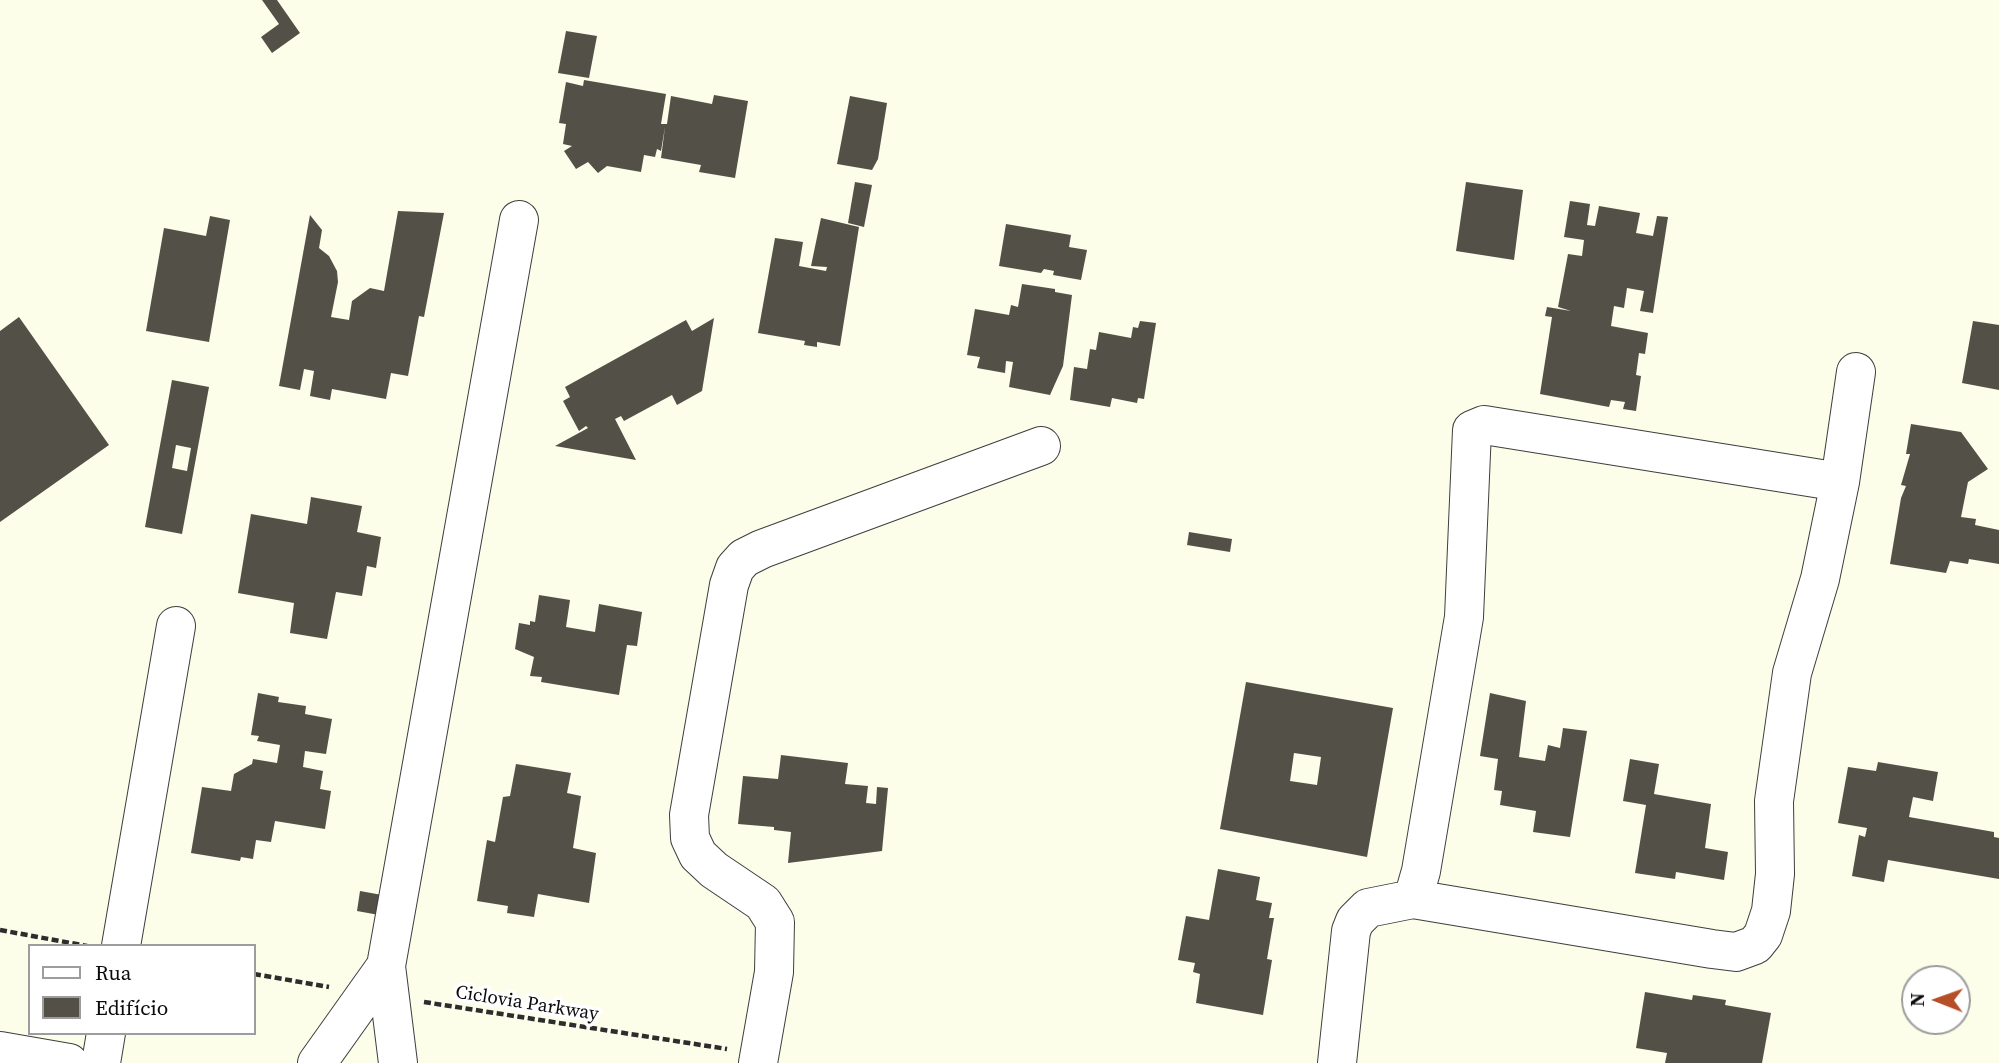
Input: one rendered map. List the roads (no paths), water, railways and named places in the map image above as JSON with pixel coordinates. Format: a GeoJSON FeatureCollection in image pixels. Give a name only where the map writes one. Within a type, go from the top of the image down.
{"type":"FeatureCollection","features":[{"type":"Feature","properties":{"kind":"street"},"geometry":{"type":"LineString","coordinates":[[397,1063],[380,985],[519,220]]}},
{"type":"Feature","properties":{"kind":"street"},"geometry":{"type":"LineString","coordinates":[[1337,1063],[1355,921],[1368,908],[1413,899],[1736,952],[1755,945],[1763,935],[1771,911],[1775,874],[1774,801],[1792,673],[1820,579],[1840,482],[1856,372]]}},
{"type":"Feature","properties":{"kind":"street"},"geometry":{"type":"LineString","coordinates":[[1413,899],[1425,852],[1464,617],[1472,430],[1484,425],[1840,482]]}},
{"type":"Feature","properties":{"kind":"street"},"geometry":{"type":"LineString","coordinates":[[759,1058],[774,972],[775,922],[763,903],[714,870],[698,855],[690,838],[729,585],[735,568],[744,558],[762,549],[1041,446]]}},
{"type":"Feature","properties":{"kind":"street"},"geometry":{"type":"LineString","coordinates":[[121,944],[176,626]]}},
{"type":"Feature","properties":{"kind":"street"},"geometry":{"type":"LineString","coordinates":[[317,1063],[380,985]]}},
{"type":"Feature","properties":{"kind":"street"},"geometry":{"type":"LineString","coordinates":[[101,1063],[106,1035]]}},
{"type":"Feature","properties":{"kind":"street"},"geometry":{"type":"LineString","coordinates":[[0,1051],[69,1063]]}}]}
